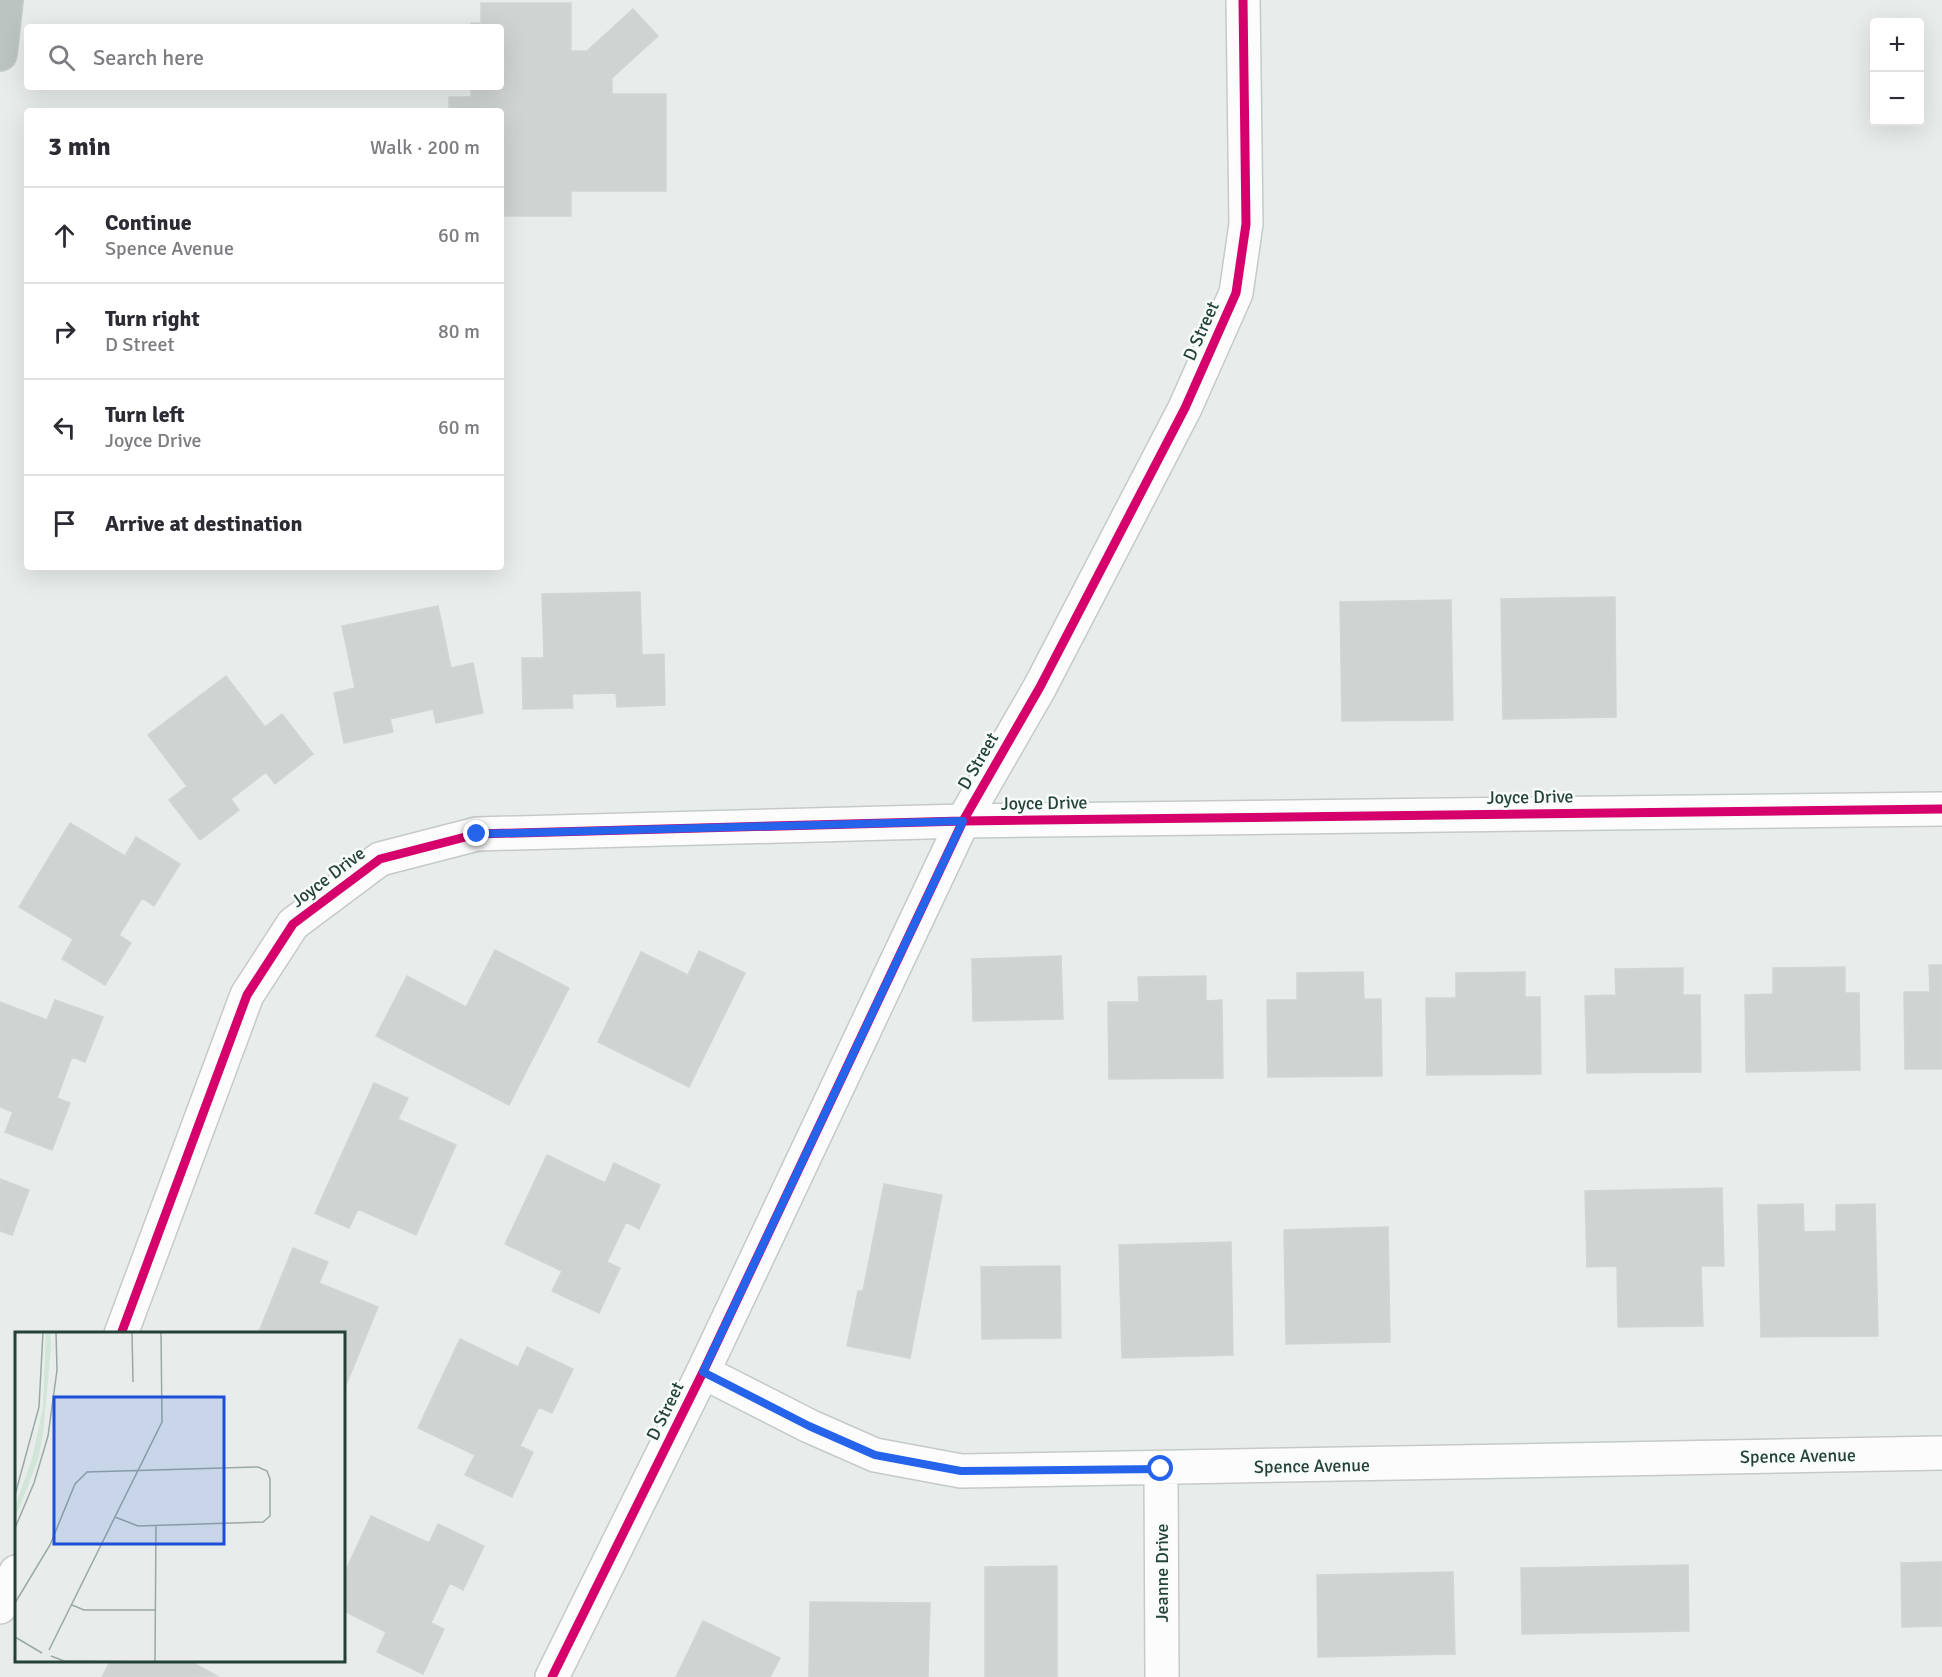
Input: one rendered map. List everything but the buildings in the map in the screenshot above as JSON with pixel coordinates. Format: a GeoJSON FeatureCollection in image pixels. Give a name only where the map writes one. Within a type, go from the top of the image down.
{"type":"FeatureCollection","features":[{"type":"Feature","properties":{"kind":"highway"},"geometry":{"type":"LineString","coordinates":[[0,54],[6,0]]}},
{"type":"Feature","properties":{"kind":"street","name":"D Street"},"geometry":{"type":"LineString","coordinates":[[552,1677],[703,1372],[963,821],[1040,687],[1185,408],[1236,293],[1246,225],[1243,0]]}},
{"type":"Feature","properties":{"kind":"street","name":"Joyce Drive"},"geometry":{"type":"LineString","coordinates":[[122,1332],[247,995],[293,924],[380,859],[477,834],[963,821],[1942,809]]}},
{"type":"Feature","properties":{"kind":"street","name":"Spence Avenue"},"geometry":{"type":"LineString","coordinates":[[703,1372],[809,1426],[875,1455],[961,1471],[1942,1453]]}},
{"type":"Feature","properties":{"kind":"street","name":"Jeanne Drive"},"geometry":{"type":"LineString","coordinates":[[1161,1469],[1162,1677]]}},
{"type":"Feature","properties":{"kind":"street"},"geometry":{"type":"LineString","coordinates":[[0,1607],[15,1574]]}},
{"type":"Feature","properties":{"kind":"cycle path"},"geometry":{"type":"LineString","coordinates":[[552,1677],[703,1372],[963,821],[1040,687],[1185,408],[1236,293],[1246,224],[1243,0]]}},
{"type":"Feature","properties":{"kind":"cycle path"},"geometry":{"type":"LineString","coordinates":[[122,1332],[247,995],[293,924],[380,859],[477,834],[963,821],[1942,809]]}},
{"type":"Feature","properties":{"kind":"route"},"geometry":{"type":"LineString","coordinates":[[477,834],[963,821],[703,1372],[809,1426],[875,1455],[961,1471],[1161,1469]]}}]}
